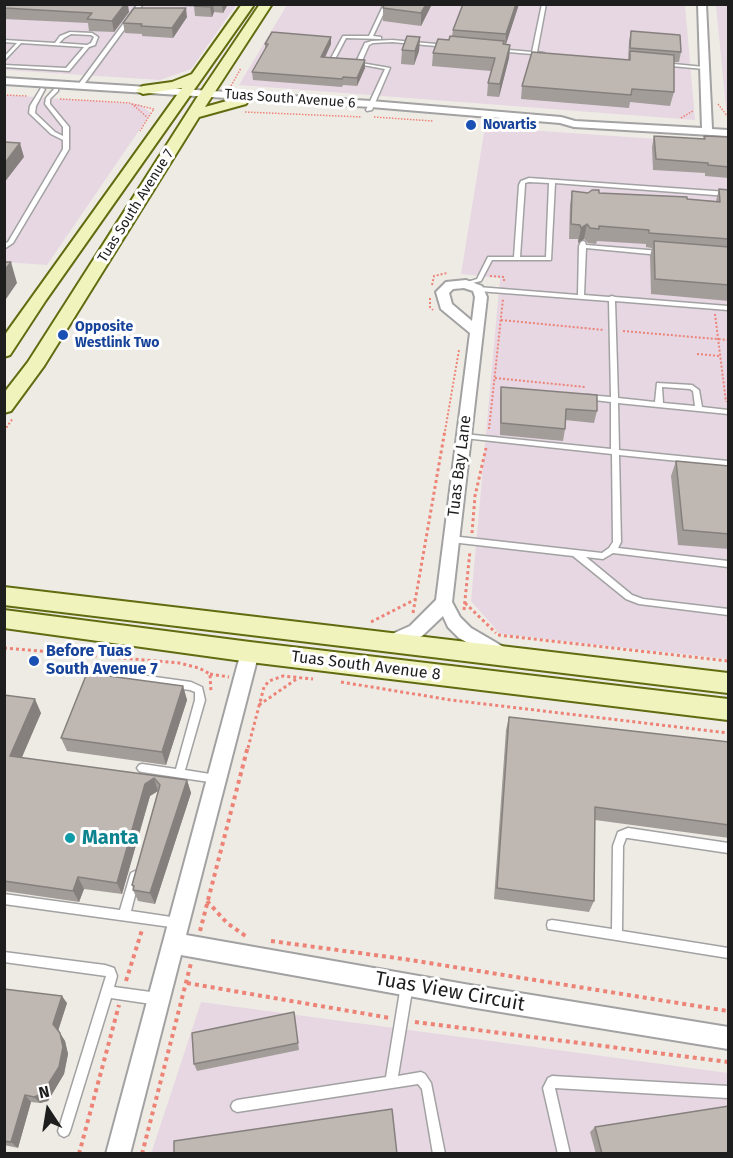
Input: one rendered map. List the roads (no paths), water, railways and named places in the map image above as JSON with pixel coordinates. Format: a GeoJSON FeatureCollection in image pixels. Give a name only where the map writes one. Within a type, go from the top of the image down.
{"type":"FeatureCollection","features":[{"type":"Feature","properties":{"kind":"street","name":"Tuas South Avenue 7"},"geometry":{"type":"LineString","coordinates":[[4,351],[248,4]]}},
{"type":"Feature","properties":{"kind":"street","name":"Tuas South Avenue 7"},"geometry":{"type":"LineString","coordinates":[[11,410],[35,366],[266,4]]}},
{"type":"Feature","properties":{"kind":"street"},"geometry":{"type":"LineString","coordinates":[[702,4],[705,68],[701,107],[707,131]]}},
{"type":"Feature","properties":{"kind":"street"},"geometry":{"type":"LineString","coordinates":[[144,93],[183,84],[198,76]]}},
{"type":"Feature","properties":{"kind":"street","name":"Tuas South Avenue 6"},"geometry":{"type":"LineString","coordinates":[[4,81],[205,97],[242,103],[370,107],[561,126],[574,124],[729,133]]}},
{"type":"Feature","properties":{"kind":"street"},"geometry":{"type":"LineString","coordinates":[[215,81],[242,103]]}},
{"type":"Feature","properties":{"kind":"street","name":"Tuas South Avenue 6"},"geometry":{"type":"LineString","coordinates":[[4,87],[46,96],[144,93]]}},
{"type":"Feature","properties":{"kind":"street"},"geometry":{"type":"LineString","coordinates":[[144,93],[162,104],[171,115]]}},
{"type":"Feature","properties":{"kind":"street"},"geometry":{"type":"LineString","coordinates":[[194,114],[242,103]]}},
{"type":"Feature","properties":{"kind":"street"},"geometry":{"type":"LineString","coordinates":[[701,107],[729,128]]}},
{"type":"Feature","properties":{"kind":"street"},"geometry":{"type":"LineString","coordinates":[[648,128],[691,122],[701,107]]}},
{"type":"Feature","properties":{"kind":"street"},"geometry":{"type":"LineString","coordinates":[[472,287],[450,285],[442,292],[446,306],[476,331]]}},
{"type":"Feature","properties":{"kind":"street","name":"Tuas Bay Lane"},"geometry":{"type":"LineString","coordinates":[[444,602],[481,297],[472,287]]}},
{"type":"Feature","properties":{"kind":"street","name":"Tuas South Avenue 8"},"geometry":{"type":"LineString","coordinates":[[4,596],[384,633],[506,657],[729,684]]}},
{"type":"Feature","properties":{"kind":"street"},"geometry":{"type":"LineString","coordinates":[[384,633],[416,631],[435,614],[444,602],[454,622],[465,633],[506,657]]}},
{"type":"Feature","properties":{"kind":"street","name":"Tuas South Avenue 8"},"geometry":{"type":"LineString","coordinates":[[4,619],[250,652],[729,710]]}},
{"type":"Feature","properties":{"kind":"street"},"geometry":{"type":"LineString","coordinates":[[118,1154],[250,652]]}},
{"type":"Feature","properties":{"kind":"street","name":"Tuas View Circuit"},"geometry":{"type":"LineString","coordinates":[[175,933],[196,947],[407,985],[729,1038]]}},
{"type":"Feature","properties":{"kind":"lane"},"geometry":{"type":"LineString","coordinates":[[80,86],[141,4]]}},
{"type":"Feature","properties":{"kind":"lane"},"geometry":{"type":"LineString","coordinates":[[172,4],[192,4]]}},
{"type":"Feature","properties":{"kind":"lane"},"geometry":{"type":"LineString","coordinates":[[370,38],[386,4]]}},
{"type":"Feature","properties":{"kind":"lane"},"geometry":{"type":"LineString","coordinates":[[534,53],[544,4]]}},
{"type":"Feature","properties":{"kind":"lane"},"geometry":{"type":"LineString","coordinates":[[4,66],[67,70],[86,47],[93,44],[95,35],[70,33],[62,37],[57,44]]}},
{"type":"Feature","properties":{"kind":"lane"},"geometry":{"type":"LineString","coordinates":[[370,107],[388,68],[332,60],[345,36],[452,46]]}},
{"type":"Feature","properties":{"kind":"lane"},"geometry":{"type":"LineString","coordinates":[[363,37],[367,44]]}},
{"type":"Feature","properties":{"kind":"lane"},"geometry":{"type":"LineString","coordinates":[[4,41],[57,44],[106,51]]}},
{"type":"Feature","properties":{"kind":"lane"},"geometry":{"type":"LineString","coordinates":[[367,44],[392,41]]}},
{"type":"Feature","properties":{"kind":"lane"},"geometry":{"type":"LineString","coordinates":[[4,60],[20,42]]}},
{"type":"Feature","properties":{"kind":"lane"},"geometry":{"type":"LineString","coordinates":[[358,63],[367,44]]}},
{"type":"Feature","properties":{"kind":"lane"},"geometry":{"type":"LineString","coordinates":[[487,49],[546,54]]}},
{"type":"Feature","properties":{"kind":"lane"},"geometry":{"type":"LineString","coordinates":[[661,64],[705,68]]}},
{"type":"Feature","properties":{"kind":"lane"},"geometry":{"type":"LineString","coordinates":[[46,96],[33,106],[32,113],[53,133],[67,140]]}},
{"type":"Feature","properties":{"kind":"lane"},"geometry":{"type":"LineString","coordinates":[[33,106],[46,96]]}},
{"type":"Feature","properties":{"kind":"lane"},"geometry":{"type":"LineString","coordinates":[[4,247],[10,243],[66,149],[66,127],[46,96]]}},
{"type":"Feature","properties":{"kind":"lane"},"geometry":{"type":"LineString","coordinates":[[517,259],[523,182],[529,180],[729,195]]}},
{"type":"Feature","properties":{"kind":"lane"},"geometry":{"type":"LineString","coordinates":[[472,287],[482,275],[490,258],[544,260],[550,258],[552,181]]}},
{"type":"Feature","properties":{"kind":"lane"},"geometry":{"type":"LineString","coordinates":[[584,183],[584,194]]}},
{"type":"Feature","properties":{"kind":"lane"},"geometry":{"type":"LineString","coordinates":[[581,296],[583,245],[672,254]]}},
{"type":"Feature","properties":{"kind":"lane"},"geometry":{"type":"LineString","coordinates":[[472,287],[729,308]]}},
{"type":"Feature","properties":{"kind":"lane"},"geometry":{"type":"LineString","coordinates":[[452,539],[603,556],[612,550],[617,542],[612,298]]}},
{"type":"Feature","properties":{"kind":"lane"},"geometry":{"type":"LineString","coordinates":[[659,405],[658,384],[692,387],[696,390],[699,409]]}},
{"type":"Feature","properties":{"kind":"lane"},"geometry":{"type":"LineString","coordinates":[[582,397],[729,412]]}},
{"type":"Feature","properties":{"kind":"lane"},"geometry":{"type":"LineString","coordinates":[[464,436],[729,464]]}},
{"type":"Feature","properties":{"kind":"lane"},"geometry":{"type":"LineString","coordinates":[[612,550],[729,564]]}},
{"type":"Feature","properties":{"kind":"lane"},"geometry":{"type":"LineString","coordinates":[[575,552],[629,597],[642,602],[729,612]]}},
{"type":"Feature","properties":{"kind":"lane"},"geometry":{"type":"LineString","coordinates":[[83,671],[191,686],[199,690],[200,700],[179,774]]}},
{"type":"Feature","properties":{"kind":"lane"},"geometry":{"type":"LineString","coordinates":[[142,768],[216,779]]}},
{"type":"Feature","properties":{"kind":"lane"},"geometry":{"type":"LineString","coordinates":[[617,936],[618,846],[622,835],[628,833],[729,848]]}},
{"type":"Feature","properties":{"kind":"lane"},"geometry":{"type":"LineString","coordinates":[[124,916],[139,862]]}},
{"type":"Feature","properties":{"kind":"lane"},"geometry":{"type":"LineString","coordinates":[[4,899],[146,918],[175,933]]}},
{"type":"Feature","properties":{"kind":"lane"},"geometry":{"type":"LineString","coordinates":[[552,926],[729,953]]}},
{"type":"Feature","properties":{"kind":"lane"},"geometry":{"type":"LineString","coordinates":[[4,957],[110,972],[108,992],[64,1131]]}},
{"type":"Feature","properties":{"kind":"lane"},"geometry":{"type":"LineString","coordinates":[[391,1082],[407,985]]}},
{"type":"Feature","properties":{"kind":"lane"},"geometry":{"type":"LineString","coordinates":[[108,992],[158,999]]}},
{"type":"Feature","properties":{"kind":"lane"},"geometry":{"type":"LineString","coordinates":[[237,1106],[414,1078],[425,1082],[439,1154]]}},
{"type":"Feature","properties":{"kind":"lane"},"geometry":{"type":"LineString","coordinates":[[564,1154],[549,1088],[552,1082],[729,1092]]}},
{"type":"Feature","properties":{"kind":"place","name":"Novartis"},"geometry":{"type":"Point","coordinates":[471,125]}},
{"type":"Feature","properties":{"kind":"place","name":"Opposite Westlink Two"},"geometry":{"type":"Point","coordinates":[63,335]}},
{"type":"Feature","properties":{"kind":"place","name":"Before Tuas South Avenue 7"},"geometry":{"type":"Point","coordinates":[34,661]}},
{"type":"Feature","properties":{"kind":"place","name":"Manta"},"geometry":{"type":"Point","coordinates":[70,838]}}]}
